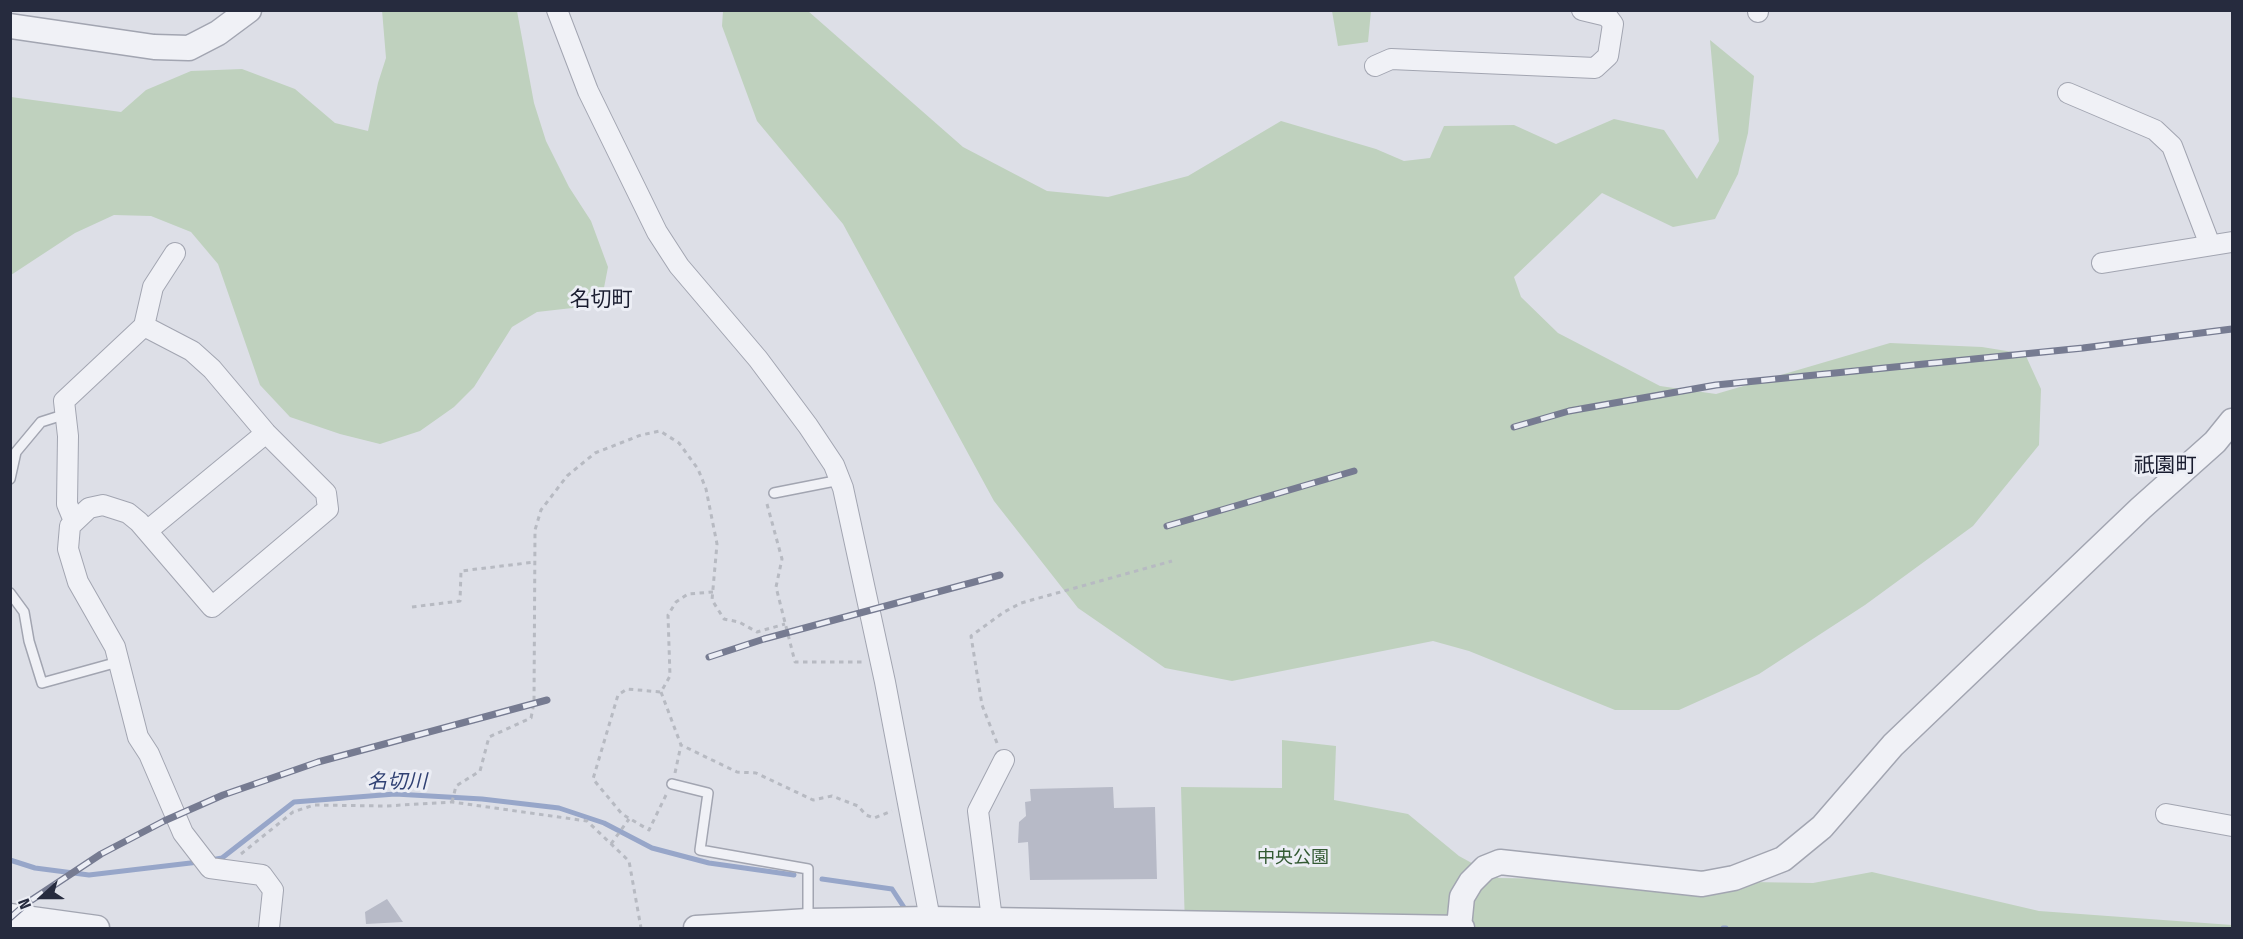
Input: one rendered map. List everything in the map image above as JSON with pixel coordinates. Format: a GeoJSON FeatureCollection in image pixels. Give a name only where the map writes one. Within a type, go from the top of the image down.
{"type":"FeatureCollection","features":[{"type":"Feature","properties":{"kind":"street"},"geometry":{"type":"LineString","coordinates":[[10,26],[154,47],[189,48],[218,33],[249,10]]}},
{"type":"Feature","properties":{"kind":"street"},"geometry":{"type":"LineString","coordinates":[[557,10],[588,91],[657,232],[679,266],[745,344],[808,426],[834,465],[856,539],[864,593],[880,663],[928,920]]}},
{"type":"Feature","properties":{"kind":"street"},"geometry":{"type":"LineString","coordinates":[[1375,66],[1391,59],[1595,68],[1608,56],[1613,24],[1607,16],[1582,10]]}},
{"type":"Feature","properties":{"kind":"street"},"geometry":{"type":"LineString","coordinates":[[2068,93],[2155,130],[2172,146],[2210,245]]}},
{"type":"Feature","properties":{"kind":"street"},"geometry":{"type":"LineString","coordinates":[[2102,263],[2232,242]]}},
{"type":"Feature","properties":{"kind":"street"},"geometry":{"type":"LineString","coordinates":[[74,521],[67,504],[68,436],[64,401],[144,326],[153,287],[175,253]]}},
{"type":"Feature","properties":{"kind":"street"},"geometry":{"type":"LineString","coordinates":[[144,326],[192,351],[212,369],[266,433],[326,493],[328,509],[212,607],[147,531],[128,513],[103,505],[89,508],[70,526],[68,549],[78,582],[115,647],[138,737],[149,754],[183,833],[197,851],[216,869],[262,875],[273,890],[269,928]]}},
{"type":"Feature","properties":{"kind":"street"},"geometry":{"type":"LineString","coordinates":[[696,928],[808,921],[842,925],[900,920],[992,919],[1460,928],[1462,897],[1470,882],[1485,868],[1500,862],[1702,884],[1734,878],[1783,859],[1822,826],[1893,745],[2142,508],[2215,442],[2232,421]]}},
{"type":"Feature","properties":{"kind":"street"},"geometry":{"type":"LineString","coordinates":[[147,531],[266,433]]}},
{"type":"Feature","properties":{"kind":"street"},"geometry":{"type":"LineString","coordinates":[[992,919],[978,811],[1004,760]]}},
{"type":"Feature","properties":{"kind":"street"},"geometry":{"type":"LineString","coordinates":[[2166,814],[2232,826]]}},
{"type":"Feature","properties":{"kind":"street"},"geometry":{"type":"LineString","coordinates":[[10,916],[97,928]]}},
{"type":"Feature","properties":{"kind":"lane"},"geometry":{"type":"LineString","coordinates":[[10,479],[16,452],[41,423],[66,414]]}},
{"type":"Feature","properties":{"kind":"lane"},"geometry":{"type":"LineString","coordinates":[[774,492],[840,480]]}},
{"type":"Feature","properties":{"kind":"lane"},"geometry":{"type":"LineString","coordinates":[[10,593],[24,612],[29,641],[42,683],[118,662]]}},
{"type":"Feature","properties":{"kind":"lane"},"geometry":{"type":"LineString","coordinates":[[672,784],[708,793],[700,850],[808,869],[808,921]]}},
{"type":"Feature","properties":{"kind":"path"},"geometry":{"type":"LineString","coordinates":[[452,802],[456,786],[480,771],[489,737],[531,718],[534,703],[535,530],[541,510],[567,476],[595,453],[641,435],[660,431],[679,443],[698,469],[706,489],[717,544],[712,600],[724,619],[739,622],[757,633],[785,624]]}},
{"type":"Feature","properties":{"kind":"path"},"geometry":{"type":"LineString","coordinates":[[774,492],[767,503],[782,559],[776,587],[795,662],[880,663]]}},
{"type":"Feature","properties":{"kind":"path"},"geometry":{"type":"LineString","coordinates":[[1004,760],[982,705],[971,636],[1004,612],[1021,603],[1172,561]]}},
{"type":"Feature","properties":{"kind":"path"},"geometry":{"type":"LineString","coordinates":[[412,607],[460,601],[461,571],[535,562]]}},
{"type":"Feature","properties":{"kind":"path"},"geometry":{"type":"LineString","coordinates":[[661,692],[670,676],[668,615],[676,602],[688,594],[713,592]]}},
{"type":"Feature","properties":{"kind":"path"},"geometry":{"type":"LineString","coordinates":[[627,689],[661,692],[681,745],[672,784],[649,830],[622,814],[593,779],[618,695],[627,689]]}},
{"type":"Feature","properties":{"kind":"path"},"geometry":{"type":"LineString","coordinates":[[681,745],[736,772],[756,773],[813,800],[832,796],[858,806],[866,815],[874,818],[889,814],[896,807]]}},
{"type":"Feature","properties":{"kind":"path"},"geometry":{"type":"LineString","coordinates":[[216,869],[293,812],[314,805],[386,806],[452,802],[587,821],[629,861],[641,928]]}},
{"type":"Feature","properties":{"kind":"path"},"geometry":{"type":"LineString","coordinates":[[611,844],[629,819]]}},
{"type":"Feature","properties":{"kind":"green space"},"geometry":{"type":"Polygon","coordinates":[[[382,10],[517,11],[534,103],[546,141],[569,187],[591,221],[608,267],[603,293],[581,307],[537,312],[512,327],[474,387],[454,407],[420,431],[380,444],[340,434],[290,417],[260,385],[218,264],[191,232],[151,216],[114,215],[75,233],[11,275],[11,97],[121,112],[146,90],[191,71],[242,69],[295,89],[335,123],[368,131],[386,58],[382,10]]]}},
{"type":"Feature","properties":{"kind":"green space"},"geometry":{"type":"Polygon","coordinates":[[[723,11],[808,11],[963,147],[1047,191],[1108,197],[1188,176],[1281,121],[1376,149],[1404,161],[1430,158],[1444,126],[1514,125],[1556,144],[1614,119],[1664,130],[1697,179],[1719,141],[1710,40],[1754,76],[1748,133],[1738,174],[1715,219],[1673,227],[1602,193],[1514,277],[1521,297],[1558,333],[1660,386],[1716,394],[1890,343],[1982,347],[2025,354],[2041,389],[2039,445],[1973,526],[1865,605],[1759,674],[1679,710],[1615,710],[1469,651],[1433,641],[1232,681],[1165,668],[1078,608],[994,501],[843,224],[757,121],[722,26],[723,11]]]}},
{"type":"Feature","properties":{"kind":"green space"},"geometry":{"type":"Polygon","coordinates":[[[1332,11],[1371,11],[1368,42],[1338,46],[1332,11]]]}},
{"type":"Feature","properties":{"kind":"green space","name":"中央公園"},"geometry":{"type":"Polygon","coordinates":[[[1282,740],[1336,746],[1334,800],[1408,814],[1459,856],[1499,878],[1813,883],[1872,872],[2039,911],[2232,925],[2232,928],[1185,928],[1181,787],[1282,788],[1282,740]]]}},
{"type":"Feature","properties":{"kind":"building"},"geometry":{"type":"Polygon","coordinates":[[[1113,787],[1114,808],[1155,807],[1157,879],[1030,880],[1028,842],[1018,843],[1019,822],[1026,816],[1025,802],[1031,801],[1030,789],[1113,787]]]}},
{"type":"Feature","properties":{"kind":"building"},"geometry":{"type":"Polygon","coordinates":[[[387,899],[403,922],[366,924],[365,912],[387,899]]]}},
{"type":"Feature","properties":{"kind":"waterway","name":"名切川"},"geometry":{"type":"LineString","coordinates":[[211,860],[222,858],[294,802],[395,794],[482,799],[559,808],[604,823],[652,848],[709,863],[794,875]]}},
{"type":"Feature","properties":{"kind":"waterway","name":"名切川"},"geometry":{"type":"LineString","coordinates":[[10,860],[35,868],[89,875],[199,862]]}},
{"type":"Feature","properties":{"kind":"waterway","name":"名切川"},"geometry":{"type":"LineString","coordinates":[[822,879],[892,889],[907,912]]}},
{"type":"Feature","properties":{"kind":"railway"},"geometry":{"type":"LineString","coordinates":[[1514,427],[1569,411],[1716,385],[2083,348],[2232,329]]}},
{"type":"Feature","properties":{"kind":"railway"},"geometry":{"type":"LineString","coordinates":[[1167,526],[1354,471]]}},
{"type":"Feature","properties":{"kind":"railway"},"geometry":{"type":"LineString","coordinates":[[709,657],[764,639],[1000,575]]}},
{"type":"Feature","properties":{"kind":"railway"},"geometry":{"type":"LineString","coordinates":[[10,918],[27,903],[101,854],[164,821],[223,795],[318,762],[547,700]]}},
{"type":"Feature","properties":{"kind":"district","name":"名切町"},"geometry":{"type":"Point","coordinates":[601,300]}},
{"type":"Feature","properties":{"kind":"district","name":"祇園町"},"geometry":{"type":"Point","coordinates":[2165,466]}}]}
